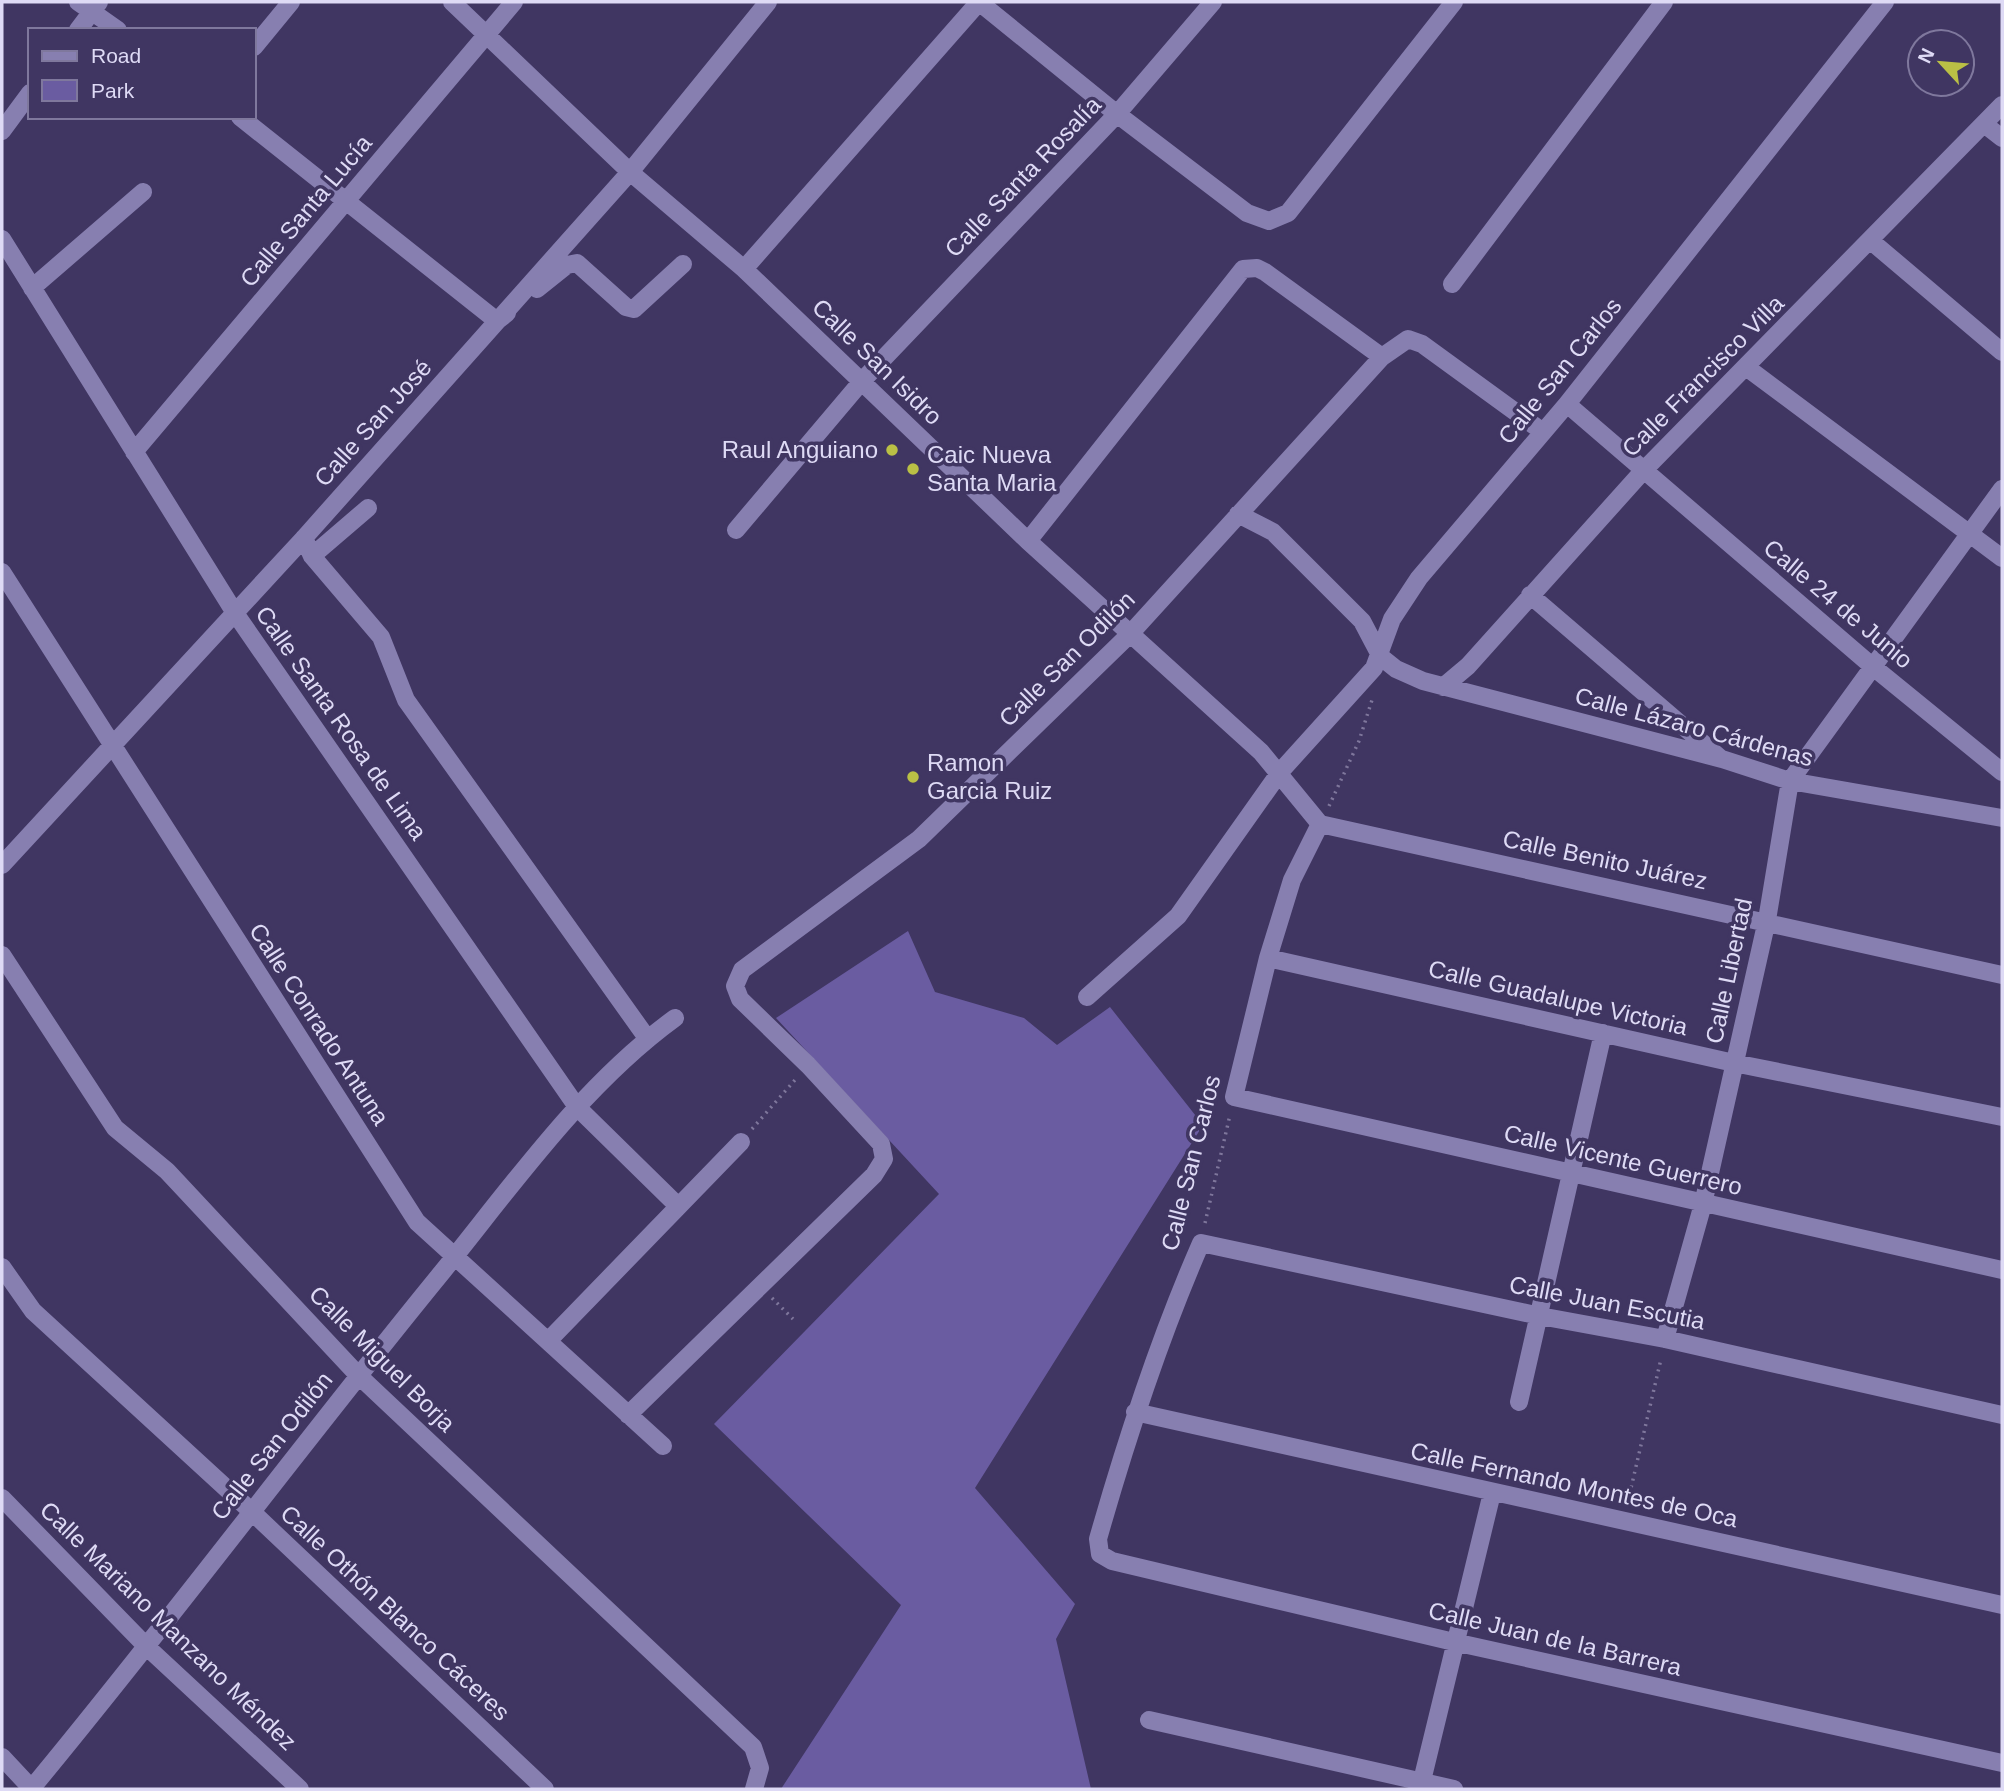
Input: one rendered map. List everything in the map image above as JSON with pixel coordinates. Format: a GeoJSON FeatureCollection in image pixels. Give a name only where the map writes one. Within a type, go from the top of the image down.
{"type":"FeatureCollection","features":[{"type":"Feature","properties":{"kind":"street"},"geometry":{"type":"LineString","coordinates":[[256,45],[291,2]]}},
{"type":"Feature","properties":{"kind":"street","name":"Calle San Isidro"},"geometry":{"type":"LineString","coordinates":[[452,2],[629,172],[744,269],[1028,541],[1280,772],[1317,819]]}},
{"type":"Feature","properties":{"kind":"street","name":"Calle Santa Lucía"},"geometry":{"type":"LineString","coordinates":[[134,452],[514,2]]}},
{"type":"Feature","properties":{"kind":"street","name":"Calle San José"},"geometry":{"type":"LineString","coordinates":[[2,866],[304,538],[629,172],[768,2]]}},
{"type":"Feature","properties":{"kind":"street"},"geometry":{"type":"LineString","coordinates":[[744,269],[979,2],[1117,114],[1247,213],[1269,221],[1288,213],[1454,2]]}},
{"type":"Feature","properties":{"kind":"street","name":"Calle Santa Rosalía"},"geometry":{"type":"LineString","coordinates":[[736,530],[862,381],[1117,114],[1213,2]]}},
{"type":"Feature","properties":{"kind":"street"},"geometry":{"type":"LineString","coordinates":[[1452,284],[1664,2]]}},
{"type":"Feature","properties":{"kind":"street","name":"Calle San Carlos"},"geometry":{"type":"LineString","coordinates":[[1087,997],[1178,916],[1280,772],[1377,663],[1400,603],[1567,404],[1885,2]]}},
{"type":"Feature","properties":{"kind":"street"},"geometry":{"type":"LineString","coordinates":[[79,28],[90,5],[116,28]]}},
{"type":"Feature","properties":{"kind":"street"},"geometry":{"type":"LineString","coordinates":[[2,131],[28,96]]}},
{"type":"Feature","properties":{"kind":"street","name":"Calle Francisco Villa"},"geometry":{"type":"LineString","coordinates":[[1443,687],[1468,666],[1643,471],[2002,105]]}},
{"type":"Feature","properties":{"kind":"street"},"geometry":{"type":"LineString","coordinates":[[243,119],[497,320],[571,263],[583,265],[629,309],[638,307],[683,264]]}},
{"type":"Feature","properties":{"kind":"street"},"geometry":{"type":"LineString","coordinates":[[1984,124],[2002,138]]}},
{"type":"Feature","properties":{"kind":"street"},"geometry":{"type":"LineString","coordinates":[[32,288],[143,192]]}},
{"type":"Feature","properties":{"kind":"street","name":"Calle Santa Rosa de Lima"},"geometry":{"type":"LineString","coordinates":[[2,239],[235,613],[578,1107],[678,1206]]}},
{"type":"Feature","properties":{"kind":"street"},"geometry":{"type":"LineString","coordinates":[[1871,241],[2002,352]]}},
{"type":"Feature","properties":{"kind":"street"},"geometry":{"type":"LineString","coordinates":[[1028,541],[1237,274],[1248,267],[1265,272],[1382,357]]}},
{"type":"Feature","properties":{"kind":"street","name":"Calle San Odilón"},"geometry":{"type":"LineString","coordinates":[[808,1065],[740,999],[735,986],[742,970],[919,839],[1130,634],[1382,357],[1408,339],[1422,344],[1543,432]]}},
{"type":"Feature","properties":{"kind":"street"},"geometry":{"type":"LineString","coordinates":[[1746,367],[1973,533],[2002,558]]}},
{"type":"Feature","properties":{"kind":"street","name":"Calle 24 de Junio"},"geometry":{"type":"LineString","coordinates":[[1567,404],[1872,666],[2002,772]]}},
{"type":"Feature","properties":{"kind":"street","name":"Calle Libertad"},"geometry":{"type":"LineString","coordinates":[[1665,1339],[1703,1203],[1767,920],[1790,781],[1872,666],[1973,533],[2002,489]]}},
{"type":"Feature","properties":{"kind":"street"},"geometry":{"type":"LineString","coordinates":[[312,556],[368,508]]}},
{"type":"Feature","properties":{"kind":"street"},"geometry":{"type":"LineString","coordinates":[[1238,514],[1273,532],[1362,621],[1377,663]]}},
{"type":"Feature","properties":{"kind":"street"},"geometry":{"type":"LineString","coordinates":[[304,538],[312,556],[381,637],[406,701],[648,1038]]}},
{"type":"Feature","properties":{"kind":"street","name":"Calle Conrado Antuna"},"geometry":{"type":"LineString","coordinates":[[2,572],[416,1222],[663,1446]]}},
{"type":"Feature","properties":{"kind":"street"},"geometry":{"type":"LineString","coordinates":[[1530,595],[1722,759]]}},
{"type":"Feature","properties":{"kind":"street","name":"Calle Lázaro Cárdenas"},"geometry":{"type":"LineString","coordinates":[[1377,663],[1443,687],[1722,759],[1790,781],[2002,818]]}},
{"type":"Feature","properties":{"kind":"street","name":"Calle San Carlos"},"geometry":{"type":"LineString","coordinates":[[1234,1097],[1268,958],[1292,880],[1317,819]]}},
{"type":"Feature","properties":{"kind":"street","name":"Calle Benito Juárez"},"geometry":{"type":"LineString","coordinates":[[1317,819],[2002,975]]}},
{"type":"Feature","properties":{"kind":"street","name":"Calle Miguel Borja"},"geometry":{"type":"LineString","coordinates":[[2,955],[106,1118],[167,1171],[358,1375],[753,1747],[760,1768],[754,1789]]}},
{"type":"Feature","properties":{"kind":"street","name":"Calle Guadalupe Victoria"},"geometry":{"type":"LineString","coordinates":[[1268,958],[1734,1063],[2002,1117]]}},
{"type":"Feature","properties":{"kind":"street","name":"Calle San Odilón"},"geometry":{"type":"LineString","coordinates":[[31,1789],[148,1648],[358,1375],[578,1107],[648,1038],[675,1018]]}},
{"type":"Feature","properties":{"kind":"street"},"geometry":{"type":"LineString","coordinates":[[1519,1402],[1604,1033]]}},
{"type":"Feature","properties":{"kind":"street"},"geometry":{"type":"LineString","coordinates":[[628,1415],[874,1175],[884,1159],[881,1144],[808,1065]]}},
{"type":"Feature","properties":{"kind":"street","name":"Calle Vicente Guerrero"},"geometry":{"type":"LineString","coordinates":[[1234,1097],[2002,1270]]}},
{"type":"Feature","properties":{"kind":"street"},"geometry":{"type":"LineString","coordinates":[[548,1342],[741,1142]]}},
{"type":"Feature","properties":{"kind":"street","name":"Calle San Carlos"},"geometry":{"type":"LineString","coordinates":[[1100,1554],[1098,1539],[1135,1412],[1168,1317],[1201,1243]]}},
{"type":"Feature","properties":{"kind":"street","name":"Calle Juan Escutia"},"geometry":{"type":"LineString","coordinates":[[1201,1243],[1539,1316],[1665,1339],[2002,1415]]}},
{"type":"Feature","properties":{"kind":"street","name":"Calle Othón Blanco Cáceres"},"geometry":{"type":"LineString","coordinates":[[2,1267],[33,1311],[251,1511],[545,1789]]}},
{"type":"Feature","properties":{"kind":"street","name":"Calle Fernando Montes de Oca"},"geometry":{"type":"LineString","coordinates":[[1135,1412],[2002,1605]]}},
{"type":"Feature","properties":{"kind":"street"},"geometry":{"type":"LineString","coordinates":[[1421,1786],[1492,1493]]}},
{"type":"Feature","properties":{"kind":"street","name":"Calle Mariano Manzano Méndez"},"geometry":{"type":"LineString","coordinates":[[2,1498],[148,1648],[300,1789]]}},
{"type":"Feature","properties":{"kind":"street","name":"Calle Juan de la Barrera"},"geometry":{"type":"LineString","coordinates":[[1100,1554],[1112,1560],[1454,1642],[2002,1763]]}},
{"type":"Feature","properties":{"kind":"street"},"geometry":{"type":"LineString","coordinates":[[1149,1720],[1421,1786],[1454,1789]]}},
{"type":"Feature","properties":{"kind":"street"},"geometry":{"type":"LineString","coordinates":[[2,1756],[31,1789]]}},
{"type":"Feature","properties":{"kind":"path"},"geometry":{"type":"LineString","coordinates":[[1317,819],[1359,741],[1372,701],[1377,663]]}},
{"type":"Feature","properties":{"kind":"path"},"geometry":{"type":"LineString","coordinates":[[741,1142],[808,1065]]}},
{"type":"Feature","properties":{"kind":"path","name":"Calle San Carlos"},"geometry":{"type":"LineString","coordinates":[[1201,1243],[1234,1097]]}},
{"type":"Feature","properties":{"kind":"path"},"geometry":{"type":"LineString","coordinates":[[760,1286],[793,1319]]}},
{"type":"Feature","properties":{"kind":"path"},"geometry":{"type":"LineString","coordinates":[[1623,1520],[1665,1339]]}},
{"type":"Feature","properties":{"kind":"green space"},"geometry":{"type":"Polygon","coordinates":[[[908,931],[935,992],[1024,1018],[1057,1045],[1110,1007],[1203,1125],[975,1488],[1075,1604],[1056,1639],[1091,1789],[781,1789],[901,1605],[714,1424],[939,1194],[776,1018],[908,931]]]}},
{"type":"Feature","properties":{"kind":"place","name":"Raul Anguiano"},"geometry":{"type":"Point","coordinates":[892,450]}},
{"type":"Feature","properties":{"kind":"place","name":"Caic Nueva Santa Maria"},"geometry":{"type":"Point","coordinates":[913,469]}},
{"type":"Feature","properties":{"kind":"place","name":"Ramon Garcia Ruiz"},"geometry":{"type":"Point","coordinates":[913,777]}}]}
